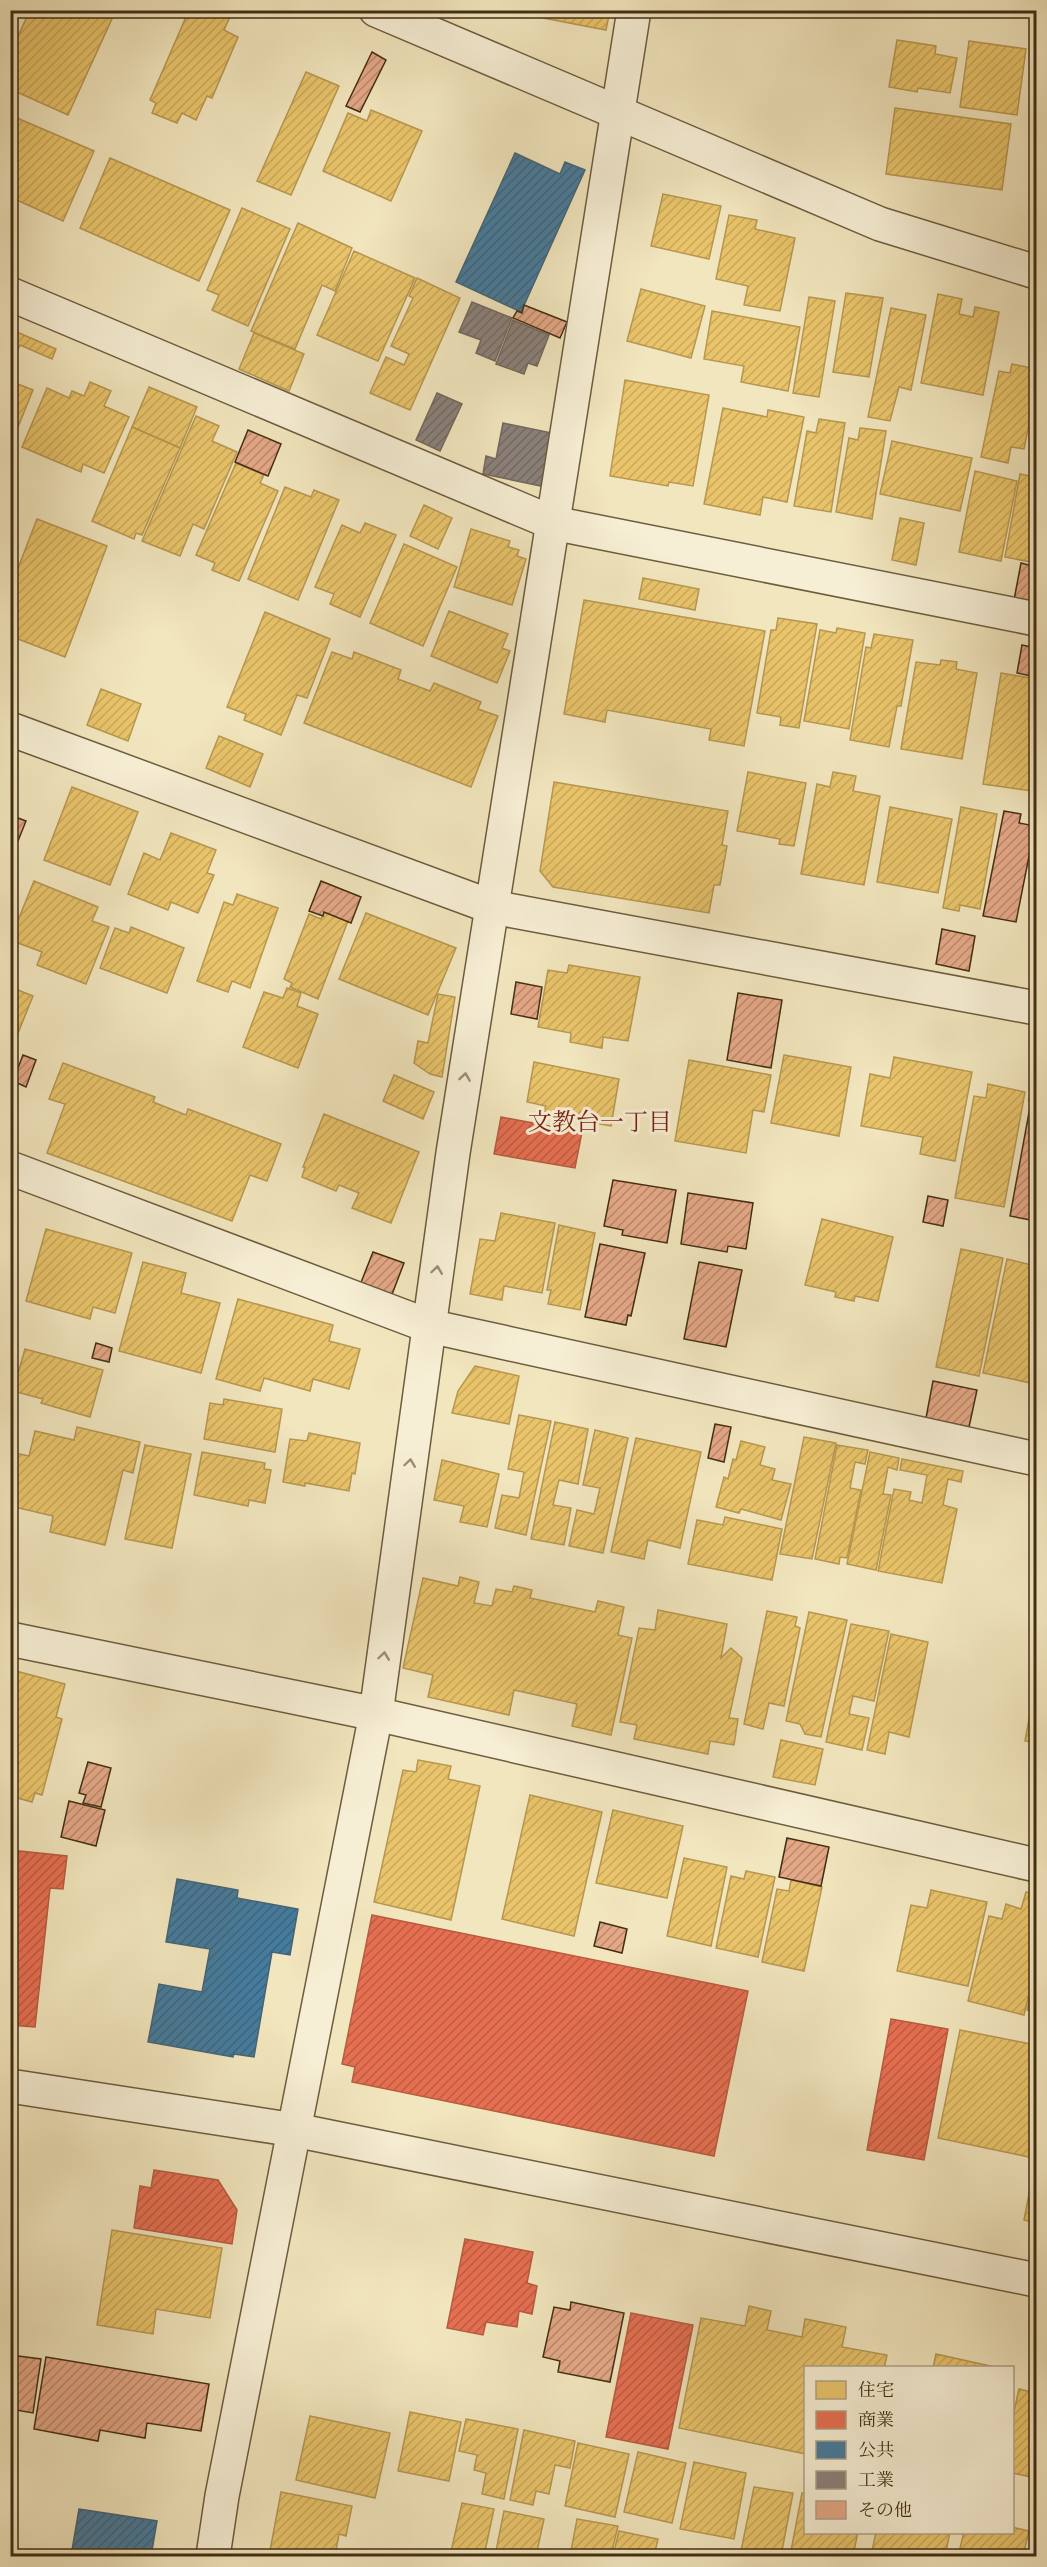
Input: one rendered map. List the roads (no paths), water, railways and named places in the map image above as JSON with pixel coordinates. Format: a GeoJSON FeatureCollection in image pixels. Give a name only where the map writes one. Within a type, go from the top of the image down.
{"type":"FeatureCollection","features":[{"type":"Feature","properties":{"kind":"street"},"geometry":{"type":"LineString","coordinates":[[376,10],[880,224],[1036,272]]}},
{"type":"Feature","properties":{"kind":"street"},"geometry":{"type":"LineString","coordinates":[[213,2556],[222,2496],[376,1714],[453,1152],[634,10]]}},
{"type":"Feature","properties":{"kind":"street"},"geometry":{"type":"LineString","coordinates":[[10,294],[553,523],[1036,619]]}},
{"type":"Feature","properties":{"kind":"street"},"geometry":{"type":"LineString","coordinates":[[10,729],[492,907],[1036,1008]]}},
{"type":"Feature","properties":{"kind":"street"},"geometry":{"type":"LineString","coordinates":[[10,1168],[429,1326],[1036,1459]]}},
{"type":"Feature","properties":{"kind":"street"},"geometry":{"type":"LineString","coordinates":[[10,1639],[376,1714],[1036,1865]]}},
{"type":"Feature","properties":{"kind":"street"},"geometry":{"type":"LineString","coordinates":[[10,2086],[295,2130],[1036,2280]]}},
{"type":"Feature","properties":{"kind":"district","name":"文教台一丁目"},"geometry":{"type":"Point","coordinates":[600,1122]}}]}
